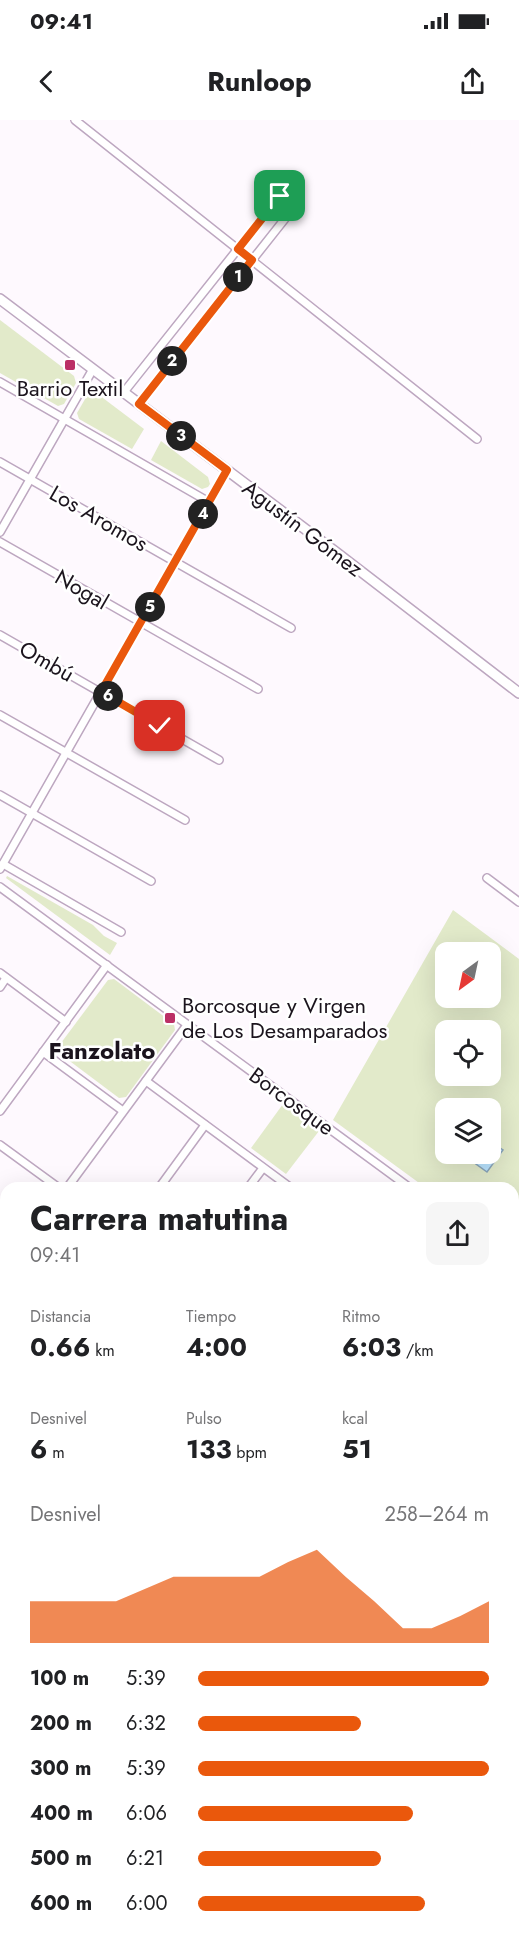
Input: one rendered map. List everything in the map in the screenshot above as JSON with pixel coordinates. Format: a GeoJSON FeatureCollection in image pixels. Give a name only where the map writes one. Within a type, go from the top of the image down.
{"type":"FeatureCollection","features":[{"type":"Feature","properties":{"kind":"main road","name":"Agustín Gómez"},"geometry":{"type":"LineString","coordinates":[[0,299],[519,693]]}},
{"type":"Feature","properties":{"kind":"street"},"geometry":{"type":"LineString","coordinates":[[75,120],[477,439]]}},
{"type":"Feature","properties":{"kind":"street"},"geometry":{"type":"LineString","coordinates":[[124,392],[280,196],[285,194],[292,198],[295,206],[139,404]]}},
{"type":"Feature","properties":{"kind":"street"},"geometry":{"type":"LineString","coordinates":[[0,532],[93,369]]}},
{"type":"Feature","properties":{"kind":"street"},"geometry":{"type":"LineString","coordinates":[[0,382],[209,502]]}},
{"type":"Feature","properties":{"kind":"street","name":"Los Aromos"},"geometry":{"type":"LineString","coordinates":[[0,462],[291,628]]}},
{"type":"Feature","properties":{"kind":"street"},"geometry":{"type":"LineString","coordinates":[[121,932],[1,867],[227,470]]}},
{"type":"Feature","properties":{"kind":"street","name":"Nogal"},"geometry":{"type":"LineString","coordinates":[[0,542],[258,689]]}},
{"type":"Feature","properties":{"kind":"street","name":"Ombú"},"geometry":{"type":"LineString","coordinates":[[0,635],[219,760]]}},
{"type":"Feature","properties":{"kind":"street"},"geometry":{"type":"LineString","coordinates":[[0,715],[185,820]]}},
{"type":"Feature","properties":{"kind":"street"},"geometry":{"type":"LineString","coordinates":[[0,795],[151,881]]}},
{"type":"Feature","properties":{"kind":"street"},"geometry":{"type":"LineString","coordinates":[[487,878],[519,902]]}},
{"type":"Feature","properties":{"kind":"street","name":"Borcosque"},"geometry":{"type":"LineString","coordinates":[[0,887],[402,1182]]}},
{"type":"Feature","properties":{"kind":"street"},"geometry":{"type":"LineString","coordinates":[[0,1111],[107,965]]}},
{"type":"Feature","properties":{"kind":"street"},"geometry":{"type":"LineString","coordinates":[[0,987],[3,976],[66,1022]]}},
{"type":"Feature","properties":{"kind":"street"},"geometry":{"type":"LineString","coordinates":[[70,1182],[187,1024]]}},
{"type":"Feature","properties":{"kind":"street"},"geometry":{"type":"LineString","coordinates":[[43,1052],[123,1111]]}},
{"type":"Feature","properties":{"kind":"street"},"geometry":{"type":"LineString","coordinates":[[146,1081],[283,1182]]}},
{"type":"Feature","properties":{"kind":"street"},"geometry":{"type":"LineString","coordinates":[[164,1182],[205,1125]]}},
{"type":"Feature","properties":{"kind":"street"},"geometry":{"type":"LineString","coordinates":[[0,1145],[51,1182]]}},
{"type":"Feature","properties":{"kind":"street"},"geometry":{"type":"LineString","coordinates":[[252,1182],[263,1168]]}},
{"type":"Feature","properties":{"kind":"green space"},"geometry":{"type":"Polygon","coordinates":[[[0,320],[74,376],[76,383],[64,404],[58,406],[0,373],[0,320]]]}},
{"type":"Feature","properties":{"kind":"green space"},"geometry":{"type":"Polygon","coordinates":[[[95,392],[144,429],[132,449],[79,419],[77,413],[88,394],[95,392]]]}},
{"type":"Feature","properties":{"kind":"green space"},"geometry":{"type":"Polygon","coordinates":[[[161,441],[208,477],[210,484],[208,487],[202,489],[151,460],[161,441]]]}},
{"type":"Feature","properties":{"kind":"green space"},"geometry":{"type":"Polygon","coordinates":[[[7,876],[93,925],[104,936],[117,943],[110,955],[6,878],[7,876]]]}},
{"type":"Feature","properties":{"kind":"green space"},"geometry":{"type":"Polygon","coordinates":[[[453,910],[496,942],[435,942],[435,1008],[501,1008],[501,946],[519,959],[519,1182],[418,1182],[333,1120],[453,910]]]}},
{"type":"Feature","properties":{"kind":"green space"},"geometry":{"type":"Polygon","coordinates":[[[114,979],[174,1024],[175,1030],[126,1097],[119,1098],[59,1053],[58,1047],[108,980],[114,979]]]}},
{"type":"Feature","properties":{"kind":"green space"},"geometry":{"type":"Polygon","coordinates":[[[283,1104],[319,1131],[286,1174],[251,1148],[283,1104]]]}},
{"type":"Feature","properties":{"kind":"water"},"geometry":{"type":"Polygon","coordinates":[[[476,1164],[493,1164],[487,1172],[476,1164]]]}},
{"type":"Feature","properties":{"kind":"place","name":"Barrio Textil"},"geometry":{"type":"Point","coordinates":[70,365]}},
{"type":"Feature","properties":{"kind":"place","name":"Borcosque y Virgen de Los Desamparados"},"geometry":{"type":"Point","coordinates":[170,1018]}},
{"type":"Feature","properties":{"kind":"district","name":"Fanzolato"},"geometry":{"type":"Point","coordinates":[102,1050]}},
{"type":"Feature","properties":{"kind":"route"},"geometry":{"type":"LineString","coordinates":[[160,726],[101,692],[227,470],[139,404],[252,260],[238,249],[280,196]]}}]}
